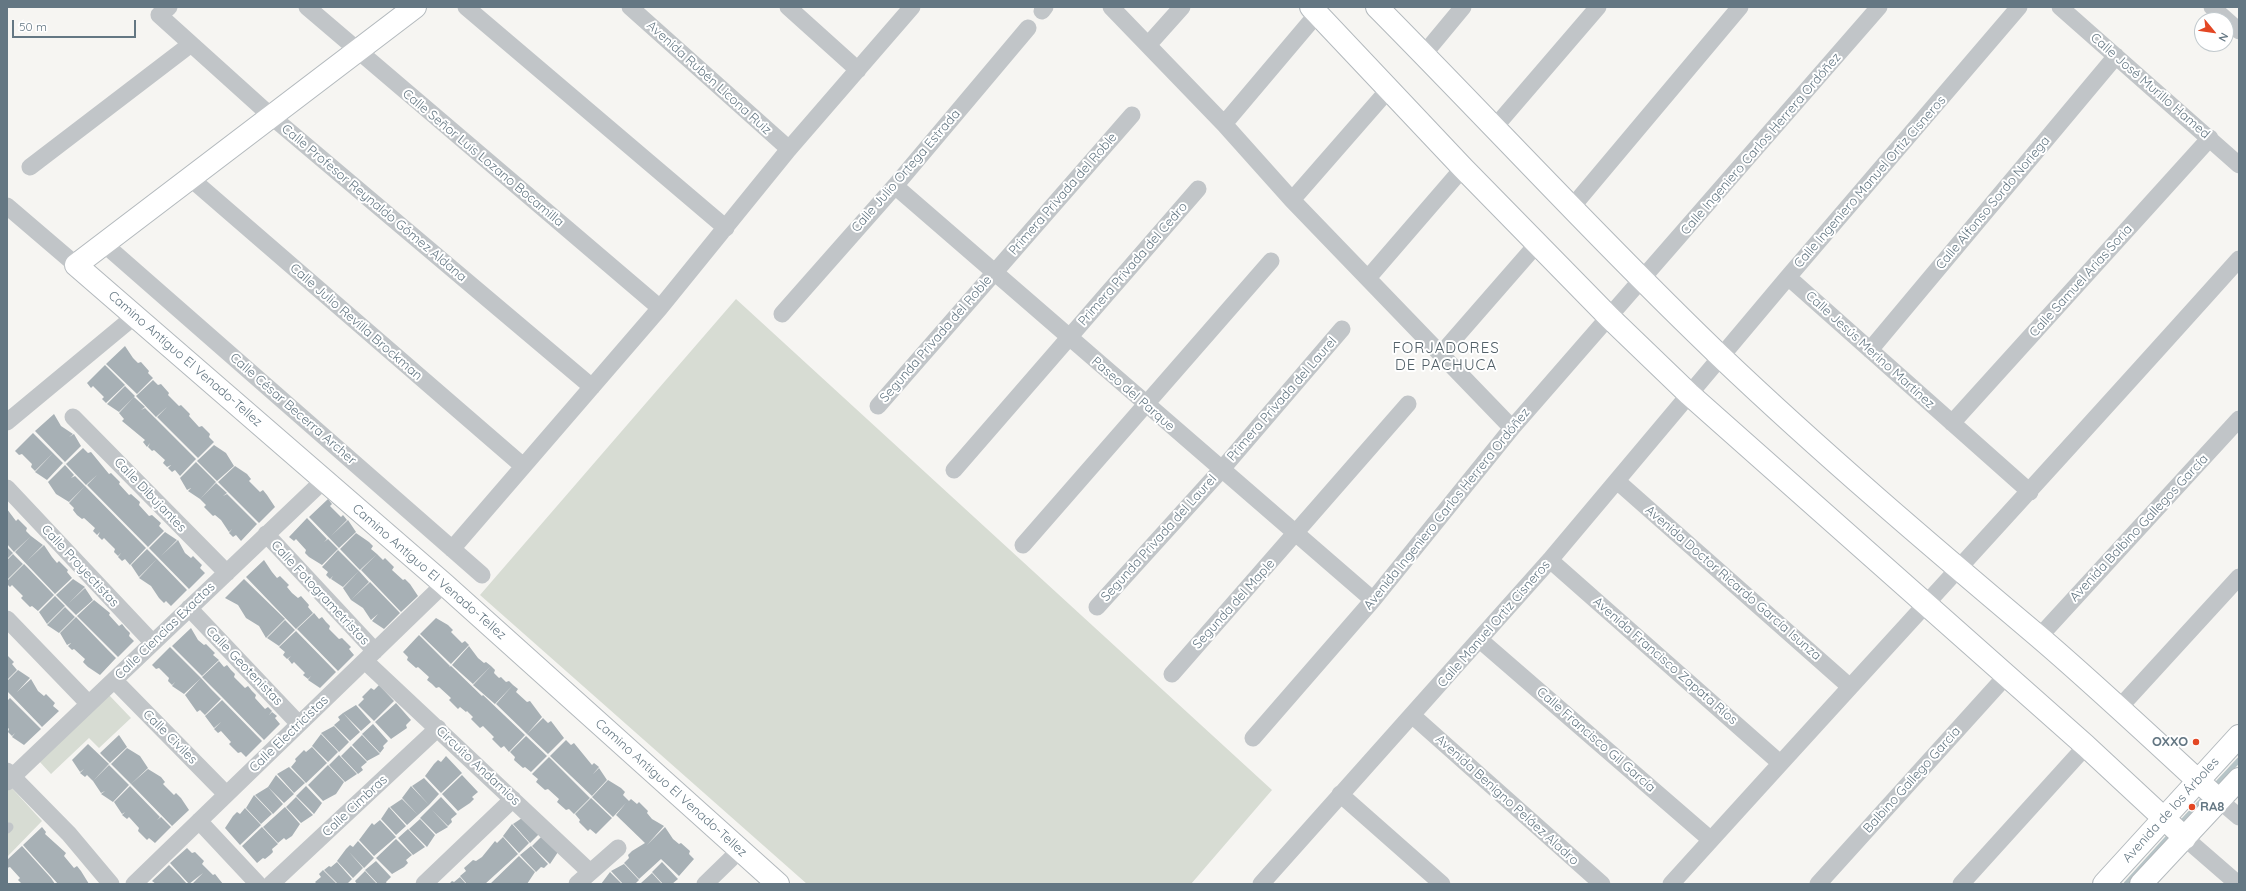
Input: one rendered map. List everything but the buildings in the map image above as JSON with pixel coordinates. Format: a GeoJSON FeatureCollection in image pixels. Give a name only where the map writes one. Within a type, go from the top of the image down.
{"type":"FeatureCollection","features":[{"type":"Feature","properties":{"kind":"street","name":"Calle Señor Luis Lozano Bocamilla"},"geometry":{"type":"LineString","coordinates":[[307,7],[660,308]]}},
{"type":"Feature","properties":{"kind":"street"},"geometry":{"type":"LineString","coordinates":[[7,206],[76,265],[271,116],[358,52],[415,7]]}},
{"type":"Feature","properties":{"kind":"street"},"geometry":{"type":"LineString","coordinates":[[466,7],[726,228]]}},
{"type":"Feature","properties":{"kind":"street","name":"Avenida Rubén Licona Ruiz"},"geometry":{"type":"LineString","coordinates":[[630,7],[789,149]]}},
{"type":"Feature","properties":{"kind":"street"},"geometry":{"type":"LineString","coordinates":[[788,7],[858,70]]}},
{"type":"Feature","properties":{"kind":"street"},"geometry":{"type":"LineString","coordinates":[[452,549],[660,308],[789,149],[912,7]]}},
{"type":"Feature","properties":{"kind":"street"},"geometry":{"type":"LineString","coordinates":[[1111,7],[1224,124],[1292,200],[1512,428]]}},
{"type":"Feature","properties":{"kind":"street"},"geometry":{"type":"LineString","coordinates":[[1148,45],[1182,7]]}},
{"type":"Feature","properties":{"kind":"street"},"geometry":{"type":"LineString","coordinates":[[1377,7],[1643,280],[1721,357],[1957,569],[2039,637],[2119,708],[2239,818]]}},
{"type":"Feature","properties":{"kind":"street"},"geometry":{"type":"LineString","coordinates":[[1424,54],[1464,7]]}},
{"type":"Feature","properties":{"kind":"street"},"geometry":{"type":"LineString","coordinates":[[1494,128],[1598,7]]}},
{"type":"Feature","properties":{"kind":"street"},"geometry":{"type":"LineString","coordinates":[[1572,206],[1740,7]]}},
{"type":"Feature","properties":{"kind":"street","name":"Calle Ingeniero Carlos Herrera Ordóñez"},"geometry":{"type":"LineString","coordinates":[[1643,280],[1879,7]]}},
{"type":"Feature","properties":{"kind":"street","name":"Calle Ingeniero Manuel Ortiz Cisneros"},"geometry":{"type":"LineString","coordinates":[[1721,357],[2019,7]]}},
{"type":"Feature","properties":{"kind":"street","name":"Calle José Murillo Hamed"},"geometry":{"type":"LineString","coordinates":[[2060,7],[2239,165]]}},
{"type":"Feature","properties":{"kind":"street"},"geometry":{"type":"LineString","coordinates":[[2212,7],[2239,31]]}},
{"type":"Feature","properties":{"kind":"street"},"geometry":{"type":"LineString","coordinates":[[1224,124],[1314,10],[1537,244],[1610,318],[1689,394],[2086,746],[2185,838],[2238,884]]}},
{"type":"Feature","properties":{"kind":"street","name":"Calle Profesor Reynaldo Gómez Aldana"},"geometry":{"type":"LineString","coordinates":[[164,11],[191,44],[271,116],[592,387]]}},
{"type":"Feature","properties":{"kind":"street","name":"Calle Julio Ortega Estrada"},"geometry":{"type":"LineString","coordinates":[[782,314],[895,186],[1028,28]]}},
{"type":"Feature","properties":{"kind":"street"},"geometry":{"type":"LineString","coordinates":[[30,167],[191,44]]}},
{"type":"Feature","properties":{"kind":"street","name":"Calle Alfonso Sordo Noriega"},"geometry":{"type":"LineString","coordinates":[[1870,350],[2116,56]]}},
{"type":"Feature","properties":{"kind":"street"},"geometry":{"type":"LineString","coordinates":[[1292,200],[1389,89]]}},
{"type":"Feature","properties":{"kind":"street","name":"Primera Privada del Roble"},"geometry":{"type":"LineString","coordinates":[[994,272],[1132,116]]}},
{"type":"Feature","properties":{"kind":"street","name":"Calle Samuel Arias Soria"},"geometry":{"type":"LineString","coordinates":[[1952,423],[2210,138]]}},
{"type":"Feature","properties":{"kind":"street"},"geometry":{"type":"LineString","coordinates":[[1368,278],[1463,168]]}},
{"type":"Feature","properties":{"kind":"street","name":"Calle Julio Revilla Brockman"},"geometry":{"type":"LineString","coordinates":[[189,178],[523,466]]}},
{"type":"Feature","properties":{"kind":"street","name":"Paseo del Parque"},"geometry":{"type":"LineString","coordinates":[[895,186],[1069,339],[1373,600]]}},
{"type":"Feature","properties":{"kind":"street","name":"Primera Privada del Cedro"},"geometry":{"type":"LineString","coordinates":[[954,470],[1198,189]]}},
{"type":"Feature","properties":{"kind":"street","name":"Calle César Becerra Archer"},"geometry":{"type":"LineString","coordinates":[[103,243],[482,575]]}},
{"type":"Feature","properties":{"kind":"street"},"geometry":{"type":"LineString","coordinates":[[1441,354],[1537,244]]}},
{"type":"Feature","properties":{"kind":"street"},"geometry":{"type":"LineString","coordinates":[[1671,884],[1849,686],[2030,492],[2239,259]]}},
{"type":"Feature","properties":{"kind":"street"},"geometry":{"type":"LineString","coordinates":[[1023,544],[1271,261]]}},
{"type":"Feature","properties":{"kind":"street","name":"Camino Antiguo El Venado-Tellez"},"geometry":{"type":"LineString","coordinates":[[76,265],[136,315],[444,584],[778,884]]}},
{"type":"Feature","properties":{"kind":"street","name":"Segunda Privada del Roble"},"geometry":{"type":"LineString","coordinates":[[878,406],[994,272]]}},
{"type":"Feature","properties":{"kind":"street","name":"Calle Jesús Merino Martínez"},"geometry":{"type":"LineString","coordinates":[[1788,277],[2030,492]]}},
{"type":"Feature","properties":{"kind":"street","name":"Avenida Ingeniero Carlos Herrera Ordóñez"},"geometry":{"type":"LineString","coordinates":[[1252,738],[1373,600],[1512,428],[1643,280]]}},
{"type":"Feature","properties":{"kind":"street"},"geometry":{"type":"LineString","coordinates":[[7,422],[136,315]]}},
{"type":"Feature","properties":{"kind":"street","name":"Primera Privada del Laurel"},"geometry":{"type":"LineString","coordinates":[[1222,469],[1342,329]]}},
{"type":"Feature","properties":{"kind":"street","name":"Calle Manuel Ortiz Cisneros"},"geometry":{"type":"LineString","coordinates":[[1261,884],[1340,794],[1413,716],[1550,560],[1721,357]]}},
{"type":"Feature","properties":{"kind":"street","name":"Segunda del Maple"},"geometry":{"type":"LineString","coordinates":[[1172,674],[1296,534],[1408,404]]}},
{"type":"Feature","properties":{"kind":"street","name":"Calle Dibujantes"},"geometry":{"type":"LineString","coordinates":[[73,416],[227,573]]}},
{"type":"Feature","properties":{"kind":"street","name":"Avenida Balbino Gallegos García"},"geometry":{"type":"LineString","coordinates":[[2039,637],[2239,419]]}},
{"type":"Feature","properties":{"kind":"street","name":"Segunda Privada del Laurel"},"geometry":{"type":"LineString","coordinates":[[1097,607],[1222,469]]}},
{"type":"Feature","properties":{"kind":"street","name":"Calle Ciencias Exactas"},"geometry":{"type":"LineString","coordinates":[[9,777],[89,704],[324,480]]}},
{"type":"Feature","properties":{"kind":"street","name":"Avenida Doctor Ricardo García Isunza"},"geometry":{"type":"LineString","coordinates":[[1617,481],[1849,686]]}},
{"type":"Feature","properties":{"kind":"street","name":"Calle Proyectistas"},"geometry":{"type":"LineString","coordinates":[[7,488],[153,643]]}},
{"type":"Feature","properties":{"kind":"street","name":"Calle Fotogrametristas"},"geometry":{"type":"LineString","coordinates":[[266,534],[370,656]]}},
{"type":"Feature","properties":{"kind":"street","name":"Avenida Francisco Zapata Ríos"},"geometry":{"type":"LineString","coordinates":[[1550,560],[1780,763]]}},
{"type":"Feature","properties":{"kind":"street"},"geometry":{"type":"LineString","coordinates":[[2119,708],[2239,577]]}},
{"type":"Feature","properties":{"kind":"street","name":"Calle Electricistas"},"geometry":{"type":"LineString","coordinates":[[134,884],[444,584]]}},
{"type":"Feature","properties":{"kind":"street","name":"Calle Geotenistas"},"geometry":{"type":"LineString","coordinates":[[189,608],[300,724]]}},
{"type":"Feature","properties":{"kind":"street"},"geometry":{"type":"LineString","coordinates":[[7,619],[89,704]]}},
{"type":"Feature","properties":{"kind":"street","name":"Calle Francisco Gil García"},"geometry":{"type":"LineString","coordinates":[[1480,640],[1711,840]]}},
{"type":"Feature","properties":{"kind":"street","name":"Circuito Andamios"},"geometry":{"type":"LineString","coordinates":[[370,656],[438,728],[590,872]]}},
{"type":"Feature","properties":{"kind":"street","name":"Balbino Gallego García"},"geometry":{"type":"LineString","coordinates":[[1818,884],[2006,676]]}},
{"type":"Feature","properties":{"kind":"street","name":"Calle Civiles"},"geometry":{"type":"LineString","coordinates":[[114,680],[226,794]]}},
{"type":"Feature","properties":{"kind":"street","name":"Avenida Benigno Peláez Aladro"},"geometry":{"type":"LineString","coordinates":[[1413,716],[1602,884]]}},
{"type":"Feature","properties":{"kind":"street","name":"Calle Cimbras"},"geometry":{"type":"LineString","coordinates":[[272,884],[438,728]]}},
{"type":"Feature","properties":{"kind":"street","name":"Avenida de los Árboles"},"geometry":{"type":"LineString","coordinates":[[2104,884],[2239,736]]}},
{"type":"Feature","properties":{"kind":"street"},"geometry":{"type":"LineString","coordinates":[[1961,884],[2086,746]]}},
{"type":"Feature","properties":{"kind":"street"},"geometry":{"type":"LineString","coordinates":[[9,777],[69,834],[111,884]]}},
{"type":"Feature","properties":{"kind":"street"},"geometry":{"type":"LineString","coordinates":[[2144,883],[2239,779]]}},
{"type":"Feature","properties":{"kind":"street"},"geometry":{"type":"LineString","coordinates":[[1340,794],[1442,884]]}},
{"type":"Feature","properties":{"kind":"street"},"geometry":{"type":"LineString","coordinates":[[424,884],[513,799]]}},
{"type":"Feature","properties":{"kind":"street"},"geometry":{"type":"LineString","coordinates":[[199,821],[258,884]]}},
{"type":"Feature","properties":{"kind":"street"},"geometry":{"type":"LineString","coordinates":[[577,884],[618,848]]}},
{"type":"Feature","properties":{"kind":"street"},"geometry":{"type":"LineString","coordinates":[[705,884],[740,850]]}},
{"type":"Feature","properties":{"kind":"shaded area"},"geometry":{"type":"Polygon","coordinates":[[[736,299],[1272,790],[1191,884],[807,884],[480,595],[736,299]]]}},
{"type":"Feature","properties":{"kind":"shaded area"},"geometry":{"type":"Polygon","coordinates":[[[109,695],[131,718],[99,748],[89,738],[51,774],[39,761],[109,695]]]}},
{"type":"Feature","properties":{"kind":"shaded area"},"geometry":{"type":"Polygon","coordinates":[[[9,785],[42,821],[7,857],[7,787],[9,785]]]}},
{"type":"Feature","properties":{"kind":"waterway"},"geometry":{"type":"LineString","coordinates":[[2213,788],[2239,760]]}},
{"type":"Feature","properties":{"kind":"waterway"},"geometry":{"type":"LineString","coordinates":[[2179,825],[2206,796]]}},
{"type":"Feature","properties":{"kind":"waterway"},"geometry":{"type":"LineString","coordinates":[[2126,884],[2172,833]]}},
{"type":"Feature","properties":{"kind":"place","name":"OXXO"},"geometry":{"type":"Point","coordinates":[2196,742]}},
{"type":"Feature","properties":{"kind":"place","name":"RA8"},"geometry":{"type":"Point","coordinates":[2192,807]}},
{"type":"Feature","properties":{"kind":"district","name":"FORJADORES DE PACHUCA"},"geometry":{"type":"Point","coordinates":[1446,356]}}]}
